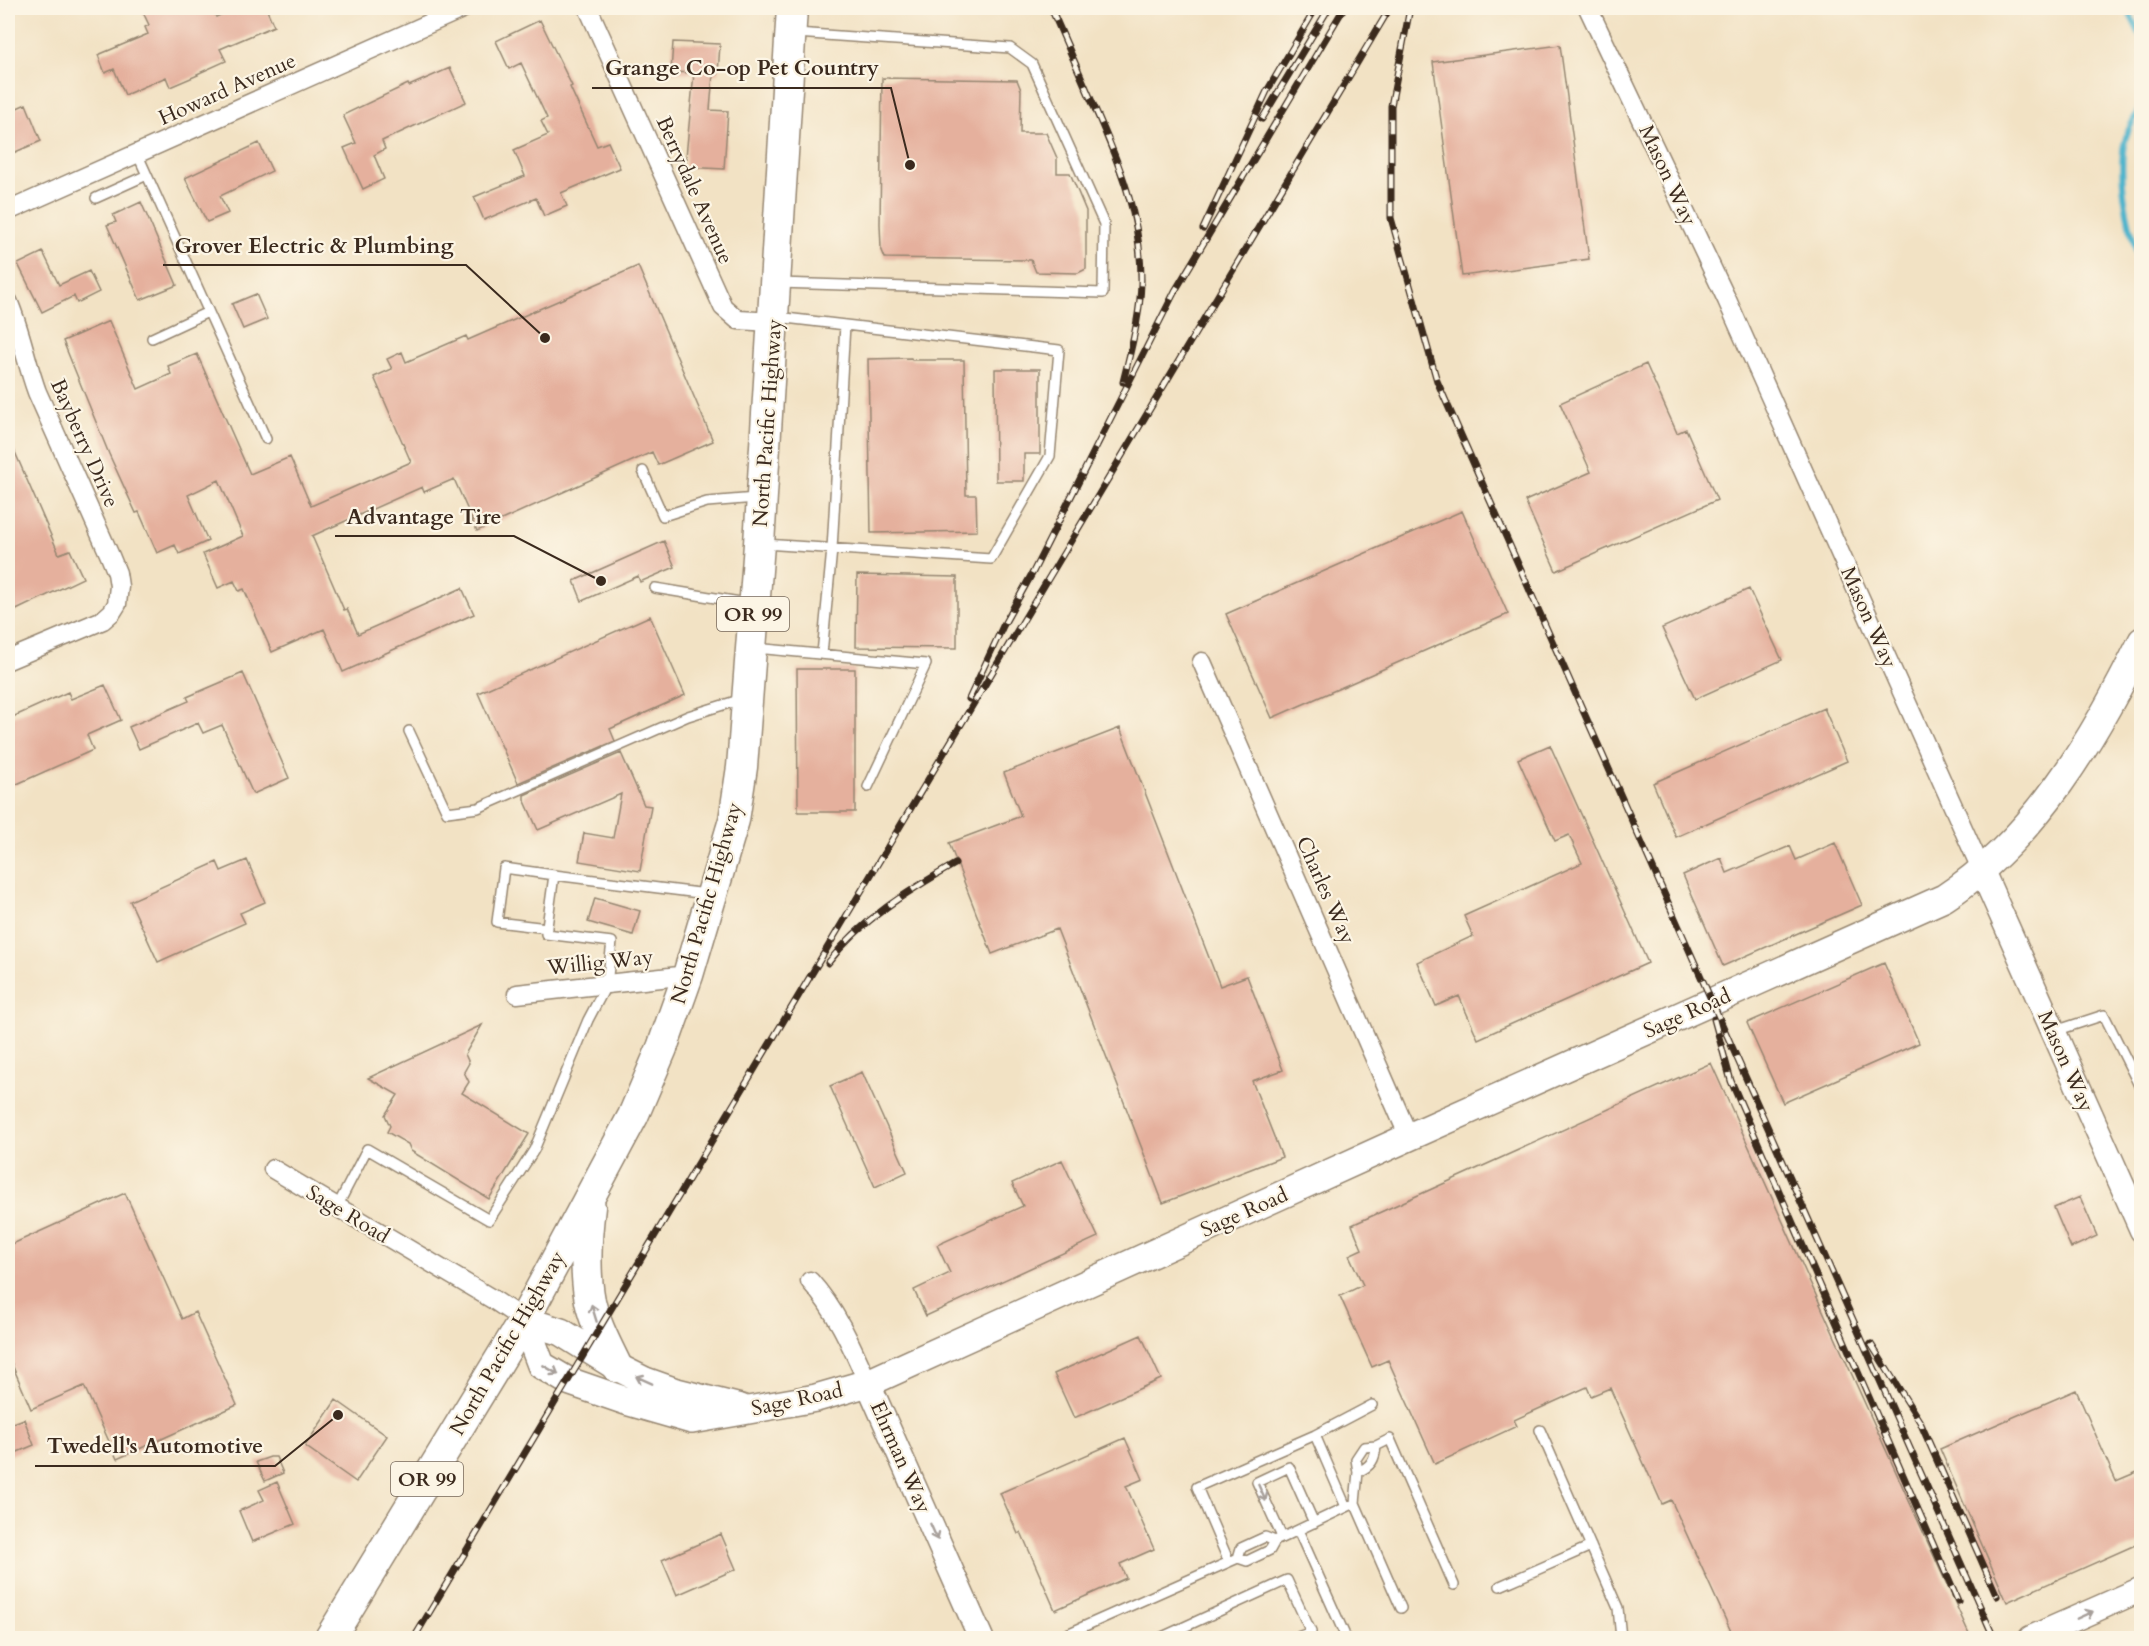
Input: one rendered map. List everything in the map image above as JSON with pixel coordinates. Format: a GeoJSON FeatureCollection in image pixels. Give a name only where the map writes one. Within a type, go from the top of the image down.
{"type":"FeatureCollection","features":[{"type":"Feature","properties":{"kind":"main road","name":"North Pacific Highway"},"geometry":{"type":"LineString","coordinates":[[330,1638],[524,1320],[633,1116],[662,1048],[713,895],[734,820],[742,767],[759,544],[791,20]]}},
{"type":"Feature","properties":{"kind":"main road","name":"Sage Road"},"geometry":{"type":"LineString","coordinates":[[524,1320],[542,1365],[568,1381],[692,1420],[816,1398],[868,1383],[1409,1137],[1929,906],[1955,891],[1982,871],[2022,830],[2059,783],[2099,722],[2142,641]]}},
{"type":"Feature","properties":{"kind":"main road"},"geometry":{"type":"LineString","coordinates":[[591,1194],[586,1248],[590,1302],[599,1329],[617,1367]]}},
{"type":"Feature","properties":{"kind":"main road"},"geometry":{"type":"LineString","coordinates":[[524,1320],[561,1332],[617,1367],[645,1381],[673,1391],[745,1409]]}},
{"type":"Feature","properties":{"kind":"street","name":"Howard Avenue"},"geometry":{"type":"LineString","coordinates":[[8,211],[464,8]]}},
{"type":"Feature","properties":{"kind":"street","name":"Berrydale Avenue"},"geometry":{"type":"LineString","coordinates":[[588,8],[723,307],[738,320],[773,319]]}},
{"type":"Feature","properties":{"kind":"street","name":"Mason Way"},"geometry":{"type":"LineString","coordinates":[[1588,8],[1732,311],[2142,1230]]}},
{"type":"Feature","properties":{"kind":"street","name":"Bayberry Drive"},"geometry":{"type":"LineString","coordinates":[[8,301],[18,323],[31,375],[117,573],[118,586],[117,604],[103,620],[8,660]]}},
{"type":"Feature","properties":{"kind":"street","name":"Charles Way"},"geometry":{"type":"LineString","coordinates":[[1202,662],[1409,1137]]}},
{"type":"Feature","properties":{"kind":"street","name":"Willig Way"},"geometry":{"type":"LineString","coordinates":[[517,994],[688,975]]}},
{"type":"Feature","properties":{"kind":"street","name":"Sage Road"},"geometry":{"type":"LineString","coordinates":[[273,1169],[524,1320]]}},
{"type":"Feature","properties":{"kind":"street","name":"Ehrman Way"},"geometry":{"type":"LineString","coordinates":[[810,1281],[833,1309],[981,1638]]}},
{"type":"Feature","properties":{"kind":"street"},"geometry":{"type":"LineString","coordinates":[[2031,1638],[2142,1589]]}},
{"type":"Feature","properties":{"kind":"lane"},"geometry":{"type":"LineString","coordinates":[[776,283],[1103,293],[1104,224],[1032,64],[1010,48],[791,20]]}},
{"type":"Feature","properties":{"kind":"lane"},"geometry":{"type":"LineString","coordinates":[[137,153],[266,439]]}},
{"type":"Feature","properties":{"kind":"lane"},"geometry":{"type":"LineString","coordinates":[[96,198],[147,175]]}},
{"type":"Feature","properties":{"kind":"lane"},"geometry":{"type":"LineString","coordinates":[[152,338],[208,312]]}},
{"type":"Feature","properties":{"kind":"lane"},"geometry":{"type":"LineString","coordinates":[[759,544],[991,559],[1050,456],[1059,350],[773,319]]}},
{"type":"Feature","properties":{"kind":"lane"},"geometry":{"type":"LineString","coordinates":[[822,654],[845,325]]}},
{"type":"Feature","properties":{"kind":"lane"},"geometry":{"type":"LineString","coordinates":[[643,471],[663,516],[707,502],[762,498]]}},
{"type":"Feature","properties":{"kind":"lane"},"geometry":{"type":"LineString","coordinates":[[655,588],[754,605]]}},
{"type":"Feature","properties":{"kind":"lane"},"geometry":{"type":"LineString","coordinates":[[751,648],[926,664],[867,787]]}},
{"type":"Feature","properties":{"kind":"lane"},"geometry":{"type":"LineString","coordinates":[[409,731],[447,812],[478,808],[688,716],[748,698]]}},
{"type":"Feature","properties":{"kind":"lane"},"geometry":{"type":"LineString","coordinates":[[547,928],[497,921],[504,868],[713,895]]}},
{"type":"Feature","properties":{"kind":"lane"},"geometry":{"type":"LineString","coordinates":[[337,1208],[367,1149],[489,1220],[534,1149],[588,1020],[607,984],[612,942],[546,934],[554,875]]}},
{"type":"Feature","properties":{"kind":"lane"},"geometry":{"type":"LineString","coordinates":[[2053,1032],[2104,1016],[2138,1077],[2142,1092]]}},
{"type":"Feature","properties":{"kind":"lane"},"geometry":{"type":"LineString","coordinates":[[1229,1562],[1197,1487],[1315,1435],[1372,1405]]}},
{"type":"Feature","properties":{"kind":"lane"},"geometry":{"type":"LineString","coordinates":[[1540,1430],[1618,1608],[1621,1638]]}},
{"type":"Feature","properties":{"kind":"lane"},"geometry":{"type":"LineString","coordinates":[[1315,1435],[1401,1608]]}},
{"type":"Feature","properties":{"kind":"lane"},"geometry":{"type":"LineString","coordinates":[[1351,1505],[1358,1472],[1356,1459],[1364,1447],[1376,1446],[1390,1440],[1454,1586]]}},
{"type":"Feature","properties":{"kind":"lane"},"geometry":{"type":"LineString","coordinates":[[1358,1472],[1369,1467],[1375,1457],[1376,1446]]}},
{"type":"Feature","properties":{"kind":"lane"},"geometry":{"type":"LineString","coordinates":[[1278,1539],[1257,1482],[1289,1467],[1314,1523]]}},
{"type":"Feature","properties":{"kind":"lane"},"geometry":{"type":"LineString","coordinates":[[1058,1638],[1229,1562],[1238,1557],[1240,1548],[1250,1543],[1265,1537],[1278,1539],[1351,1505]]}},
{"type":"Feature","properties":{"kind":"lane"},"geometry":{"type":"LineString","coordinates":[[1299,1530],[1344,1633]]}},
{"type":"Feature","properties":{"kind":"lane"},"geometry":{"type":"LineString","coordinates":[[1238,1557],[1247,1561],[1270,1551],[1278,1539]]}},
{"type":"Feature","properties":{"kind":"lane"},"geometry":{"type":"LineString","coordinates":[[1500,1586],[1591,1546]]}},
{"type":"Feature","properties":{"kind":"lane"},"geometry":{"type":"LineString","coordinates":[[1160,1638],[1287,1580],[1311,1632],[1295,1638]]}},
{"type":"Feature","properties":{"kind":"building"},"geometry":{"type":"Polygon","coordinates":[[[141,8],[212,8],[216,17],[236,8],[266,8],[274,26],[220,49],[226,61],[198,75],[170,87],[166,77],[125,95],[114,69],[105,73],[98,55],[148,34],[145,27],[149,25],[141,8]]]}},
{"type":"Feature","properties":{"kind":"building"},"geometry":{"type":"Polygon","coordinates":[[[540,20],[572,86],[570,87],[597,146],[608,142],[620,168],[561,193],[567,206],[544,216],[536,198],[484,220],[474,197],[525,176],[514,150],[548,135],[541,121],[547,118],[521,63],[509,69],[496,41],[540,20]]]}},
{"type":"Feature","properties":{"kind":"building"},"geometry":{"type":"Polygon","coordinates":[[[673,42],[720,44],[718,74],[713,74],[710,110],[728,111],[724,169],[685,167],[694,73],[671,72],[673,42]]]}},
{"type":"Feature","properties":{"kind":"building"},"geometry":{"type":"Polygon","coordinates":[[[1560,45],[1589,259],[1462,276],[1433,62],[1560,45]]]}},
{"type":"Feature","properties":{"kind":"building"},"geometry":{"type":"Polygon","coordinates":[[[450,68],[466,102],[382,141],[385,149],[374,155],[384,179],[363,189],[344,148],[356,143],[343,115],[408,84],[409,86],[450,68]]]}},
{"type":"Feature","properties":{"kind":"building"},"geometry":{"type":"Polygon","coordinates":[[[882,78],[1017,80],[1021,90],[1020,133],[1046,133],[1057,158],[1057,173],[1070,173],[1086,211],[1086,269],[1078,273],[1036,272],[1031,260],[885,258],[881,248],[880,224],[882,78]]]}},
{"type":"Feature","properties":{"kind":"building"},"geometry":{"type":"Polygon","coordinates":[[[26,104],[41,141],[13,153],[8,141],[8,112],[26,104]]]}},
{"type":"Feature","properties":{"kind":"building"},"geometry":{"type":"Polygon","coordinates":[[[259,143],[272,171],[220,196],[228,213],[207,222],[185,178],[259,143]]]}},
{"type":"Feature","properties":{"kind":"building"},"geometry":{"type":"Polygon","coordinates":[[[141,202],[177,285],[140,300],[107,225],[116,222],[113,215],[141,202]]]}},
{"type":"Feature","properties":{"kind":"building"},"geometry":{"type":"Polygon","coordinates":[[[43,252],[59,285],[89,271],[99,292],[77,303],[74,296],[42,312],[18,264],[43,252]]]}},
{"type":"Feature","properties":{"kind":"building"},"geometry":{"type":"Polygon","coordinates":[[[638,266],[713,441],[658,465],[652,452],[477,531],[454,479],[424,492],[422,487],[312,536],[344,610],[347,609],[358,634],[462,588],[474,614],[343,672],[324,629],[272,652],[244,589],[239,591],[234,581],[218,588],[203,554],[243,536],[219,480],[188,495],[208,541],[179,554],[175,545],[157,553],[109,454],[63,341],[109,321],[138,389],[171,374],[168,366],[197,354],[250,474],[290,457],[311,506],[411,462],[374,377],[392,369],[387,359],[402,352],[406,362],[466,336],[468,340],[638,266]]]}},
{"type":"Feature","properties":{"kind":"building"},"geometry":{"type":"Polygon","coordinates":[[[256,294],[267,319],[243,329],[232,304],[256,294]]]}},
{"type":"Feature","properties":{"kind":"building"},"geometry":{"type":"Polygon","coordinates":[[[911,358],[912,360],[964,360],[966,495],[976,495],[977,531],[871,533],[868,359],[911,358]]]}},
{"type":"Feature","properties":{"kind":"building"},"geometry":{"type":"Polygon","coordinates":[[[1646,364],[1677,433],[1686,429],[1717,500],[1556,571],[1525,501],[1591,472],[1560,403],[1646,364]]]}},
{"type":"Feature","properties":{"kind":"building"},"geometry":{"type":"Polygon","coordinates":[[[995,369],[1040,369],[1040,454],[1024,454],[1024,481],[996,481],[995,369]]]}},
{"type":"Feature","properties":{"kind":"building"},"geometry":{"type":"Polygon","coordinates":[[[8,436],[59,554],[70,550],[83,578],[8,614],[8,436]]]}},
{"type":"Feature","properties":{"kind":"building"},"geometry":{"type":"Polygon","coordinates":[[[1462,511],[1508,614],[1272,718],[1226,614],[1462,511]]]}},
{"type":"Feature","properties":{"kind":"building"},"geometry":{"type":"Polygon","coordinates":[[[664,541],[675,567],[640,582],[638,576],[582,601],[574,581],[664,541]]]}},
{"type":"Feature","properties":{"kind":"building"},"geometry":{"type":"Polygon","coordinates":[[[857,575],[957,577],[957,648],[856,647],[857,575]]]}},
{"type":"Feature","properties":{"kind":"building"},"geometry":{"type":"Polygon","coordinates":[[[1749,589],[1782,660],[1695,699],[1662,628],[1749,589]]]}},
{"type":"Feature","properties":{"kind":"building"},"geometry":{"type":"Polygon","coordinates":[[[650,616],[685,695],[610,729],[615,741],[518,783],[478,693],[650,616]]]}},
{"type":"Feature","properties":{"kind":"building"},"geometry":{"type":"Polygon","coordinates":[[[797,669],[855,669],[855,812],[798,812],[797,669]]]}},
{"type":"Feature","properties":{"kind":"building"},"geometry":{"type":"Polygon","coordinates":[[[243,673],[289,778],[253,794],[222,725],[203,733],[198,723],[139,749],[129,727],[189,701],[187,697],[243,673]]]}},
{"type":"Feature","properties":{"kind":"building"},"geometry":{"type":"Polygon","coordinates":[[[105,685],[121,720],[87,735],[93,750],[8,788],[8,719],[68,692],[71,699],[105,685]]]}},
{"type":"Feature","properties":{"kind":"building"},"geometry":{"type":"Polygon","coordinates":[[[1824,708],[1847,761],[1676,837],[1653,783],[1824,708]]]}},
{"type":"Feature","properties":{"kind":"building"},"geometry":{"type":"Polygon","coordinates":[[[1120,728],[1220,986],[1247,976],[1283,1070],[1252,1081],[1282,1157],[1163,1203],[1057,929],[992,954],[949,843],[1021,816],[1004,773],[1120,728]]]}},
{"type":"Feature","properties":{"kind":"building"},"geometry":{"type":"Polygon","coordinates":[[[1550,745],[1648,963],[1478,1039],[1459,996],[1436,1006],[1417,962],[1473,936],[1464,916],[1582,863],[1569,835],[1555,841],[1518,759],[1550,745]]]}},
{"type":"Feature","properties":{"kind":"building"},"geometry":{"type":"Polygon","coordinates":[[[621,753],[644,805],[651,806],[640,871],[579,861],[584,833],[613,838],[621,794],[538,830],[524,799],[524,795],[621,753]]]}},
{"type":"Feature","properties":{"kind":"building"},"geometry":{"type":"Polygon","coordinates":[[[1835,843],[1862,905],[1723,966],[1683,875],[1721,858],[1727,873],[1790,846],[1796,860],[1835,843]]]}},
{"type":"Feature","properties":{"kind":"building"},"geometry":{"type":"Polygon","coordinates":[[[247,860],[265,902],[240,913],[245,923],[158,962],[130,901],[217,862],[221,871],[247,860]]]}},
{"type":"Feature","properties":{"kind":"building"},"geometry":{"type":"Polygon","coordinates":[[[595,898],[640,911],[633,935],[588,922],[595,898]]]}},
{"type":"Feature","properties":{"kind":"building"},"geometry":{"type":"Polygon","coordinates":[[[1884,963],[1919,1043],[1783,1103],[1747,1023],[1884,963]]]}},
{"type":"Feature","properties":{"kind":"building"},"geometry":{"type":"Polygon","coordinates":[[[482,1025],[465,1054],[469,1063],[464,1072],[469,1082],[462,1093],[529,1134],[489,1199],[411,1151],[408,1144],[387,1132],[390,1126],[385,1115],[398,1095],[368,1078],[482,1025]]]}},
{"type":"Feature","properties":{"kind":"building"},"geometry":{"type":"Polygon","coordinates":[[[1711,1063],[1971,1638],[1734,1638],[1671,1500],[1662,1504],[1610,1388],[1591,1396],[1587,1387],[1514,1420],[1517,1426],[1435,1464],[1388,1360],[1372,1367],[1340,1296],[1363,1285],[1349,1255],[1362,1249],[1352,1225],[1711,1063]]]}},
{"type":"Feature","properties":{"kind":"building"},"geometry":{"type":"Polygon","coordinates":[[[862,1072],[907,1172],[875,1187],[830,1086],[862,1072]]]}},
{"type":"Feature","properties":{"kind":"building"},"geometry":{"type":"Polygon","coordinates":[[[1062,1160],[1098,1237],[926,1316],[914,1290],[950,1273],[937,1245],[1023,1206],[1012,1183],[1062,1160]]]}},
{"type":"Feature","properties":{"kind":"building"},"geometry":{"type":"Polygon","coordinates":[[[125,1193],[182,1319],[195,1312],[237,1405],[117,1459],[84,1386],[31,1409],[8,1355],[8,1246],[125,1193]]]}},
{"type":"Feature","properties":{"kind":"building"},"geometry":{"type":"Polygon","coordinates":[[[2080,1197],[2097,1236],[2071,1248],[2054,1208],[2080,1197]]]}},
{"type":"Feature","properties":{"kind":"building"},"geometry":{"type":"Polygon","coordinates":[[[1141,1335],[1161,1379],[1074,1418],[1054,1374],[1141,1335]]]}},
{"type":"Feature","properties":{"kind":"building"},"geometry":{"type":"Polygon","coordinates":[[[2076,1390],[2116,1481],[2142,1470],[2142,1542],[2007,1602],[1940,1449],[2076,1390]]]}},
{"type":"Feature","properties":{"kind":"building"},"geometry":{"type":"Polygon","coordinates":[[[336,1400],[387,1436],[356,1482],[305,1446],[336,1400]]]}},
{"type":"Feature","properties":{"kind":"building"},"geometry":{"type":"Polygon","coordinates":[[[24,1419],[34,1445],[8,1456],[8,1425],[24,1419]]]}},
{"type":"Feature","properties":{"kind":"building"},"geometry":{"type":"Polygon","coordinates":[[[1125,1438],[1143,1479],[1126,1486],[1154,1549],[1120,1564],[1126,1578],[1055,1610],[1021,1532],[1018,1534],[1000,1493],[1125,1438]]]}},
{"type":"Feature","properties":{"kind":"building"},"geometry":{"type":"Polygon","coordinates":[[[276,1457],[283,1473],[265,1481],[256,1462],[276,1457]]]}},
{"type":"Feature","properties":{"kind":"building"},"geometry":{"type":"Polygon","coordinates":[[[277,1482],[295,1524],[252,1542],[239,1511],[264,1500],[259,1490],[277,1482]]]}},
{"type":"Feature","properties":{"kind":"building"},"geometry":{"type":"Polygon","coordinates":[[[721,1534],[736,1569],[677,1595],[662,1560],[721,1534]]]}},
{"type":"Feature","properties":{"kind":"waterway"},"geometry":{"type":"LineString","coordinates":[[2127,8],[2142,39]]}},
{"type":"Feature","properties":{"kind":"waterway"},"geometry":{"type":"LineString","coordinates":[[2142,104],[2125,139],[2122,167],[2127,214],[2142,273]]}},
{"type":"Feature","properties":{"kind":"railway"},"geometry":{"type":"LineString","coordinates":[[1051,8],[1120,169],[1138,235],[1141,283],[1139,308],[1123,382]]}},
{"type":"Feature","properties":{"kind":"railway"},"geometry":{"type":"LineString","coordinates":[[1203,229],[1267,91],[1316,8]]}},
{"type":"Feature","properties":{"kind":"railway"},"geometry":{"type":"LineString","coordinates":[[1262,119],[1329,8]]}},
{"type":"Feature","properties":{"kind":"railway"},"geometry":{"type":"LineString","coordinates":[[969,699],[1003,626],[1033,572],[1175,291],[1344,8]]}},
{"type":"Feature","properties":{"kind":"railway"},"geometry":{"type":"LineString","coordinates":[[414,1638],[1390,8]]}},
{"type":"Feature","properties":{"kind":"railway"},"geometry":{"type":"LineString","coordinates":[[1410,8],[1391,106],[1391,218],[1437,381],[1994,1638]]}},
{"type":"Feature","properties":{"kind":"railway"},"geometry":{"type":"LineString","coordinates":[[828,963],[841,947],[871,919],[955,864]]}},
{"type":"Feature","properties":{"kind":"railway"},"geometry":{"type":"LineString","coordinates":[[1714,1019],[1731,1081],[1958,1601]]}},
{"type":"Feature","properties":{"kind":"railway"},"geometry":{"type":"LineString","coordinates":[[1871,1344],[1920,1422],[1997,1596]]}},
{"type":"Feature","properties":{"kind":"place","name":"Grange Co-op Pet Country"},"geometry":{"type":"Point","coordinates":[910,165]}},
{"type":"Feature","properties":{"kind":"place","name":"Grover Electric & Plumbing"},"geometry":{"type":"Point","coordinates":[545,338]}},
{"type":"Feature","properties":{"kind":"place","name":"Advantage Tire"},"geometry":{"type":"Point","coordinates":[601,581]}},
{"type":"Feature","properties":{"kind":"place","name":"Twedell's Automotive"},"geometry":{"type":"Point","coordinates":[338,1415]}}]}
